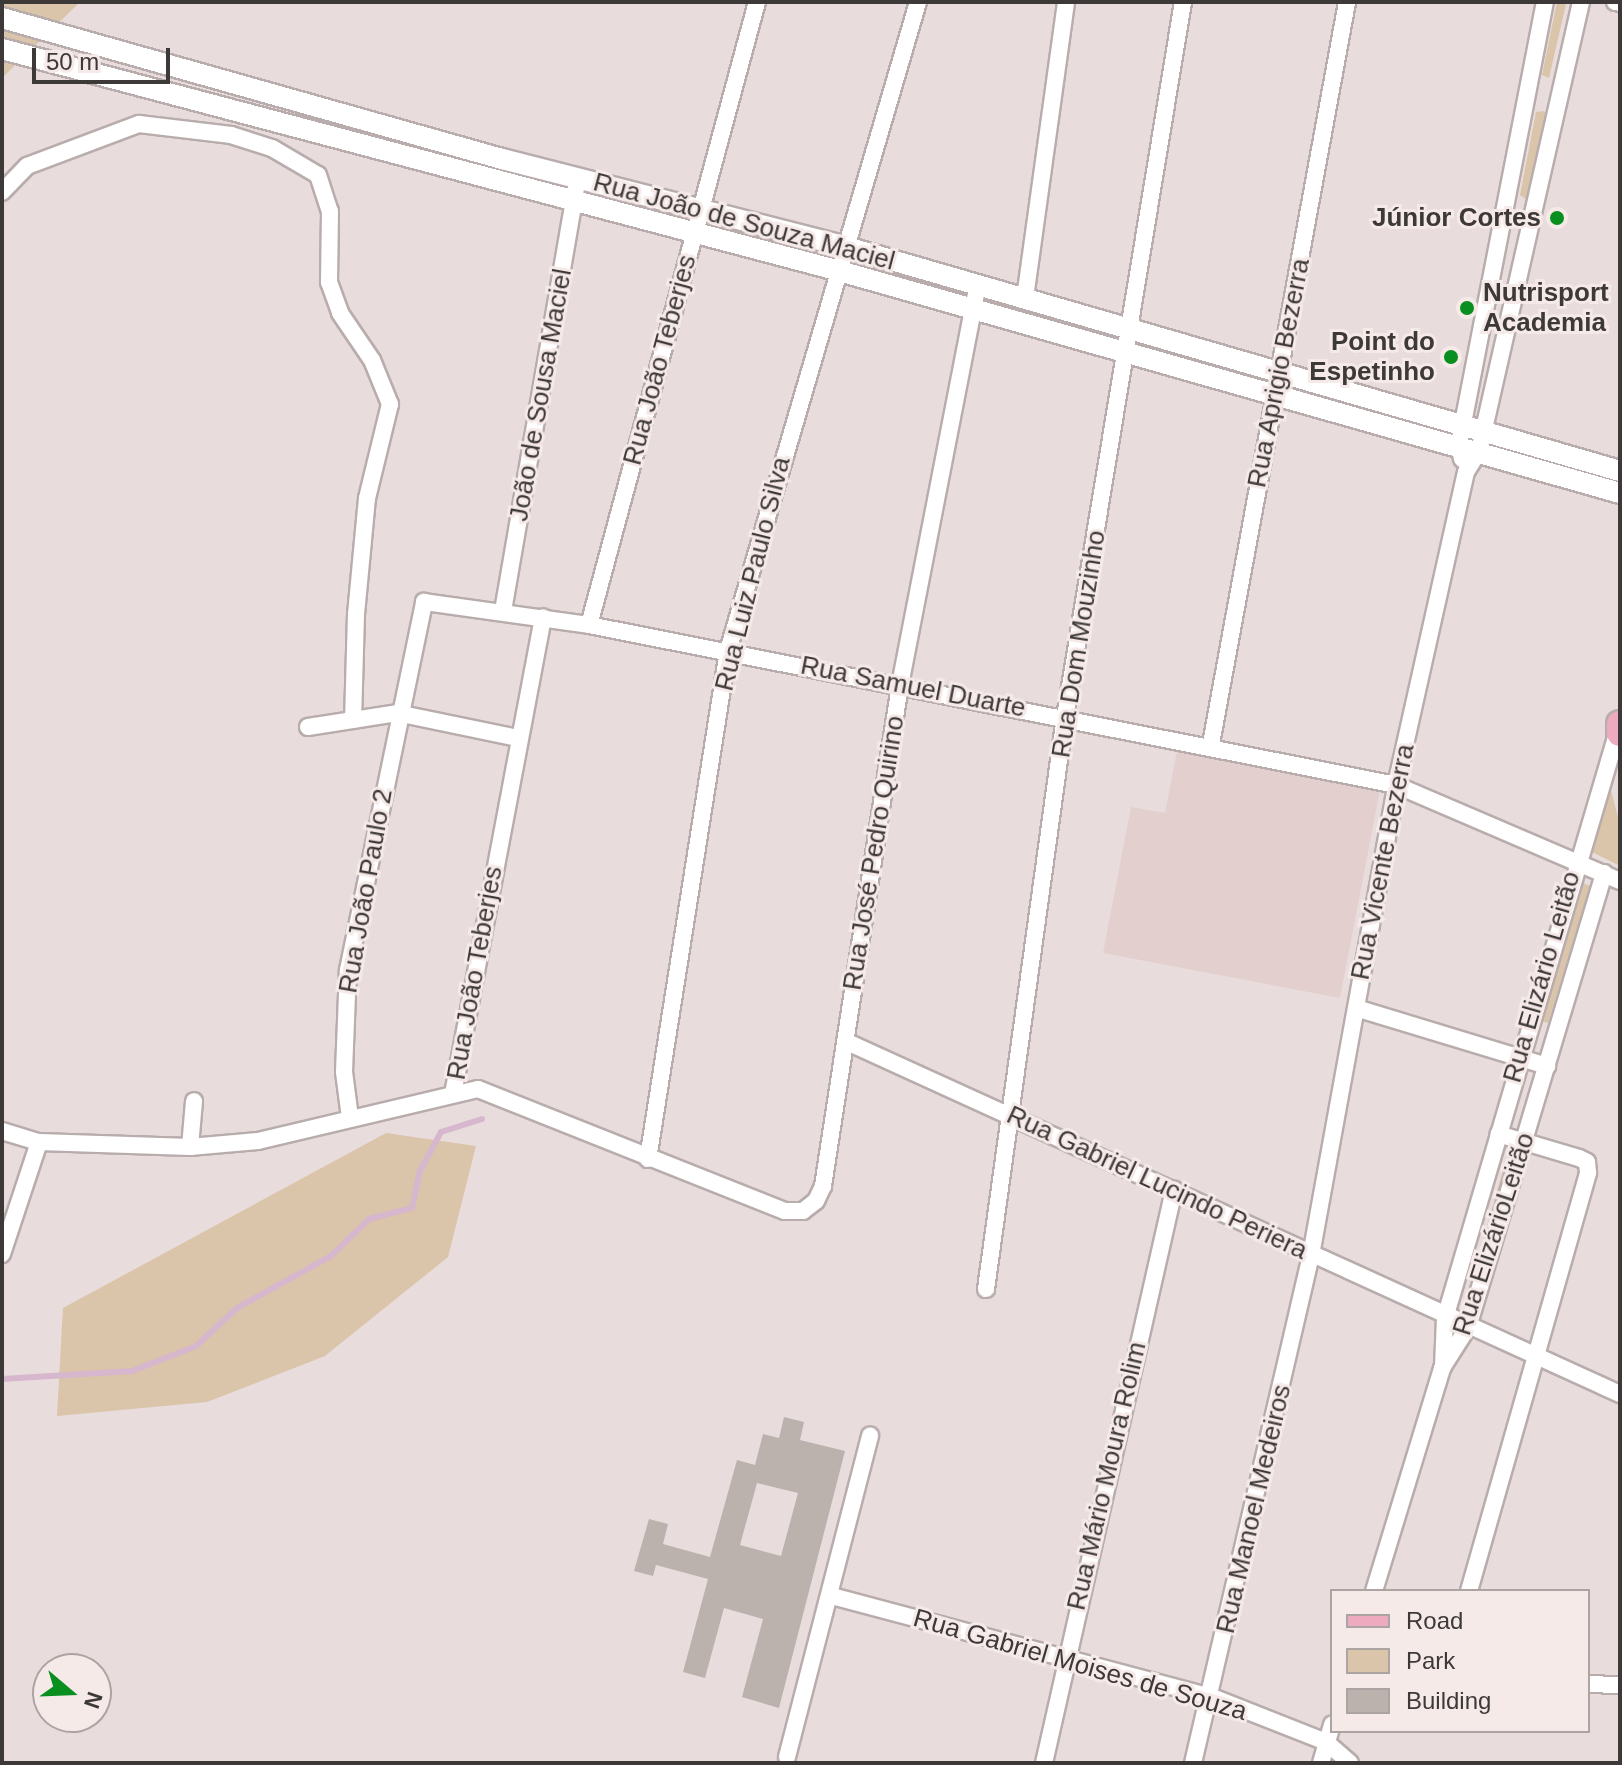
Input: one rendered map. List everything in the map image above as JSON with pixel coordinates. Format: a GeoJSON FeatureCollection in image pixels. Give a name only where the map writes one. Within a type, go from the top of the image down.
{"type":"FeatureCollection","features":[{"type":"Feature","properties":{"kind":"street","name":"Rua João Teberjes"},"geometry":{"type":"LineString","coordinates":[[589,625],[757,2]]}},
{"type":"Feature","properties":{"kind":"street","name":"Rua Luiz Paulo Silva"},"geometry":{"type":"LineString","coordinates":[[648,1159],[728,651],[843,246],[918,2]]}},
{"type":"Feature","properties":{"kind":"street"},"geometry":{"type":"LineString","coordinates":[[1025,298],[1066,2]]}},
{"type":"Feature","properties":{"kind":"street","name":"Rua Dom Mouzinho"},"geometry":{"type":"LineString","coordinates":[[986,1289],[1013,1114],[1065,717],[1183,2]]}},
{"type":"Feature","properties":{"kind":"street","name":"Rua Aprigio Bezerra"},"geometry":{"type":"LineString","coordinates":[[1211,744],[1347,2]]}},
{"type":"Feature","properties":{"kind":"street","name":"Rua Vicente Bezerra"},"geometry":{"type":"LineString","coordinates":[[1466,472],[1461,434],[1545,2]]}},
{"type":"Feature","properties":{"kind":"street","name":"Rua Vicente Bezerra"},"geometry":{"type":"LineString","coordinates":[[1311,1255],[1396,785],[1466,472],[1479,451],[1484,430],[1581,2]]}},
{"type":"Feature","properties":{"kind":"street","name":"Rua João de Souza Maciel"},"geometry":{"type":"LineString","coordinates":[[2,18],[578,179],[843,246],[1280,371],[1461,434],[1479,451],[1620,493]]}},
{"type":"Feature","properties":{"kind":"street","name":"Rua João de Souza Maciel"},"geometry":{"type":"LineString","coordinates":[[2,49],[836,270],[1275,394],[1461,434],[1484,430],[1620,471]]}},
{"type":"Feature","properties":{"kind":"street"},"geometry":{"type":"LineString","coordinates":[[2,192],[27,166],[139,124],[231,135],[272,148],[318,175],[329,198],[329,282],[340,313],[372,360],[390,404],[367,498],[356,629],[353,720]]}},
{"type":"Feature","properties":{"kind":"street","name":"João de Sousa Maciel"},"geometry":{"type":"LineString","coordinates":[[503,611],[578,179]]}},
{"type":"Feature","properties":{"kind":"street","name":"Rua José Pedro Quirino"},"geometry":{"type":"LineString","coordinates":[[648,1159],[785,1211],[803,1211],[816,1201],[823,1186],[900,685],[978,285]]}},
{"type":"Feature","properties":{"kind":"street","name":"Rua Samuel Duarte"},"geometry":{"type":"LineString","coordinates":[[424,602],[543,617],[728,651],[1211,744],[1396,785],[1576,859],[1620,881]]}},
{"type":"Feature","properties":{"kind":"street","name":"Rua João Paulo 2"},"geometry":{"type":"LineString","coordinates":[[350,1118],[344,1072],[348,970],[397,713],[424,602]]}},
{"type":"Feature","properties":{"kind":"street","name":"Rua João Teberjes"},"geometry":{"type":"LineString","coordinates":[[453,1094],[543,617]]}},
{"type":"Feature","properties":{"kind":"street"},"geometry":{"type":"LineString","coordinates":[[308,727],[397,713],[518,738]]}},
{"type":"Feature","properties":{"kind":"street","name":"Rua Elizário Leitão"},"geometry":{"type":"LineString","coordinates":[[1442,1368],[1445,1318],[1576,859],[1620,728]]}},
{"type":"Feature","properties":{"kind":"street","name":"Rua ElizárioLeitão"},"geometry":{"type":"LineString","coordinates":[[1375,1589],[1442,1368],[1468,1327],[1604,873]]}},
{"type":"Feature","properties":{"kind":"street"},"geometry":{"type":"LineString","coordinates":[[1356,1008],[1547,1066]]}},
{"type":"Feature","properties":{"kind":"street","name":"Rua Gabriel Lucindo Periera"},"geometry":{"type":"LineString","coordinates":[[845,1041],[1013,1114],[1445,1318],[1620,1394]]}},
{"type":"Feature","properties":{"kind":"street"},"geometry":{"type":"LineString","coordinates":[[2,1131],[39,1142],[190,1147],[258,1141],[478,1089],[648,1159]]}},
{"type":"Feature","properties":{"kind":"street"},"geometry":{"type":"LineString","coordinates":[[190,1147],[194,1101]]}},
{"type":"Feature","properties":{"kind":"street"},"geometry":{"type":"LineString","coordinates":[[1470,1589],[1587,1162],[1498,1134]]}},
{"type":"Feature","properties":{"kind":"street"},"geometry":{"type":"LineString","coordinates":[[2,1254],[39,1142]]}},
{"type":"Feature","properties":{"kind":"street","name":"Rua Mário Moura Rolim"},"geometry":{"type":"LineString","coordinates":[[1044,1763],[1065,1657],[1174,1190]]}},
{"type":"Feature","properties":{"kind":"street","name":"Rua Manoel Medeiros"},"geometry":{"type":"LineString","coordinates":[[1193,1763],[1212,1697],[1311,1255]]}},
{"type":"Feature","properties":{"kind":"street"},"geometry":{"type":"LineString","coordinates":[[787,1757],[832,1596],[870,1436]]}},
{"type":"Feature","properties":{"kind":"street","name":"Rua Gabriel Moises de Souza"},"geometry":{"type":"LineString","coordinates":[[832,1596],[1212,1697],[1326,1742],[1350,1763]]}},
{"type":"Feature","properties":{"kind":"street"},"geometry":{"type":"LineString","coordinates":[[1590,1684],[1620,1685]]}},
{"type":"Feature","properties":{"kind":"street"},"geometry":{"type":"LineString","coordinates":[[1321,1763],[1330,1731]]}},
{"type":"Feature","properties":{"kind":"shaded area"},"geometry":{"type":"Polygon","coordinates":[[[1177,751],[1380,790],[1340,998],[1103,953],[1131,807],[1165,813],[1177,751]]]}},
{"type":"Feature","properties":{"kind":"green space"},"geometry":{"type":"Polygon","coordinates":[[[2,2],[80,2],[2,78],[2,2]]]}},
{"type":"Feature","properties":{"kind":"green space"},"geometry":{"type":"Polygon","coordinates":[[[1557,2],[1566,4],[1549,78],[1542,75],[1557,2]]]}},
{"type":"Feature","properties":{"kind":"green space"},"geometry":{"type":"Polygon","coordinates":[[[1536,112],[1546,113],[1526,199],[1520,195],[1536,112]]]}},
{"type":"Feature","properties":{"kind":"green space"},"geometry":{"type":"Polygon","coordinates":[[[1611,790],[1620,825],[1620,866],[1590,851],[1611,790]]]}},
{"type":"Feature","properties":{"kind":"green space"},"geometry":{"type":"Polygon","coordinates":[[[1583,883],[1590,886],[1548,1023],[1542,1021],[1583,883]]]}},
{"type":"Feature","properties":{"kind":"green space"},"geometry":{"type":"Polygon","coordinates":[[[386,1133],[476,1146],[448,1257],[325,1356],[207,1402],[57,1416],[63,1308],[386,1133]]]}},
{"type":"Feature","properties":{"kind":"green space"},"geometry":{"type":"Polygon","coordinates":[[[1510,1146],[1516,1149],[1472,1305],[1465,1302],[1510,1146]]]}},
{"type":"Feature","properties":{"kind":"building"},"geometry":{"type":"Polygon","coordinates":[[[784,1417],[804,1422],[800,1440],[845,1451],[779,1708],[742,1697],[763,1619],[724,1608],[705,1678],[683,1672],[708,1579],[656,1565],[653,1576],[634,1571],[649,1519],[668,1524],[663,1544],[710,1557],[737,1460],[755,1465],[763,1434],[779,1438],[784,1417]],[[757,1483],[740,1545],[781,1556],[798,1493],[757,1483]]]}},
{"type":"Feature","properties":{"kind":"waterway"},"geometry":{"type":"LineString","coordinates":[[2,1379],[132,1371],[196,1346],[237,1308],[331,1256],[369,1219],[412,1208],[420,1171],[441,1132],[482,1119]]}},
{"type":"Feature","properties":{"kind":"place","name":"Júnior Cortes"},"geometry":{"type":"Point","coordinates":[1557,218]}},
{"type":"Feature","properties":{"kind":"place","name":"Nutrisport Academia"},"geometry":{"type":"Point","coordinates":[1467,308]}},
{"type":"Feature","properties":{"kind":"place","name":"Point do Espetinho"},"geometry":{"type":"Point","coordinates":[1451,357]}}]}
